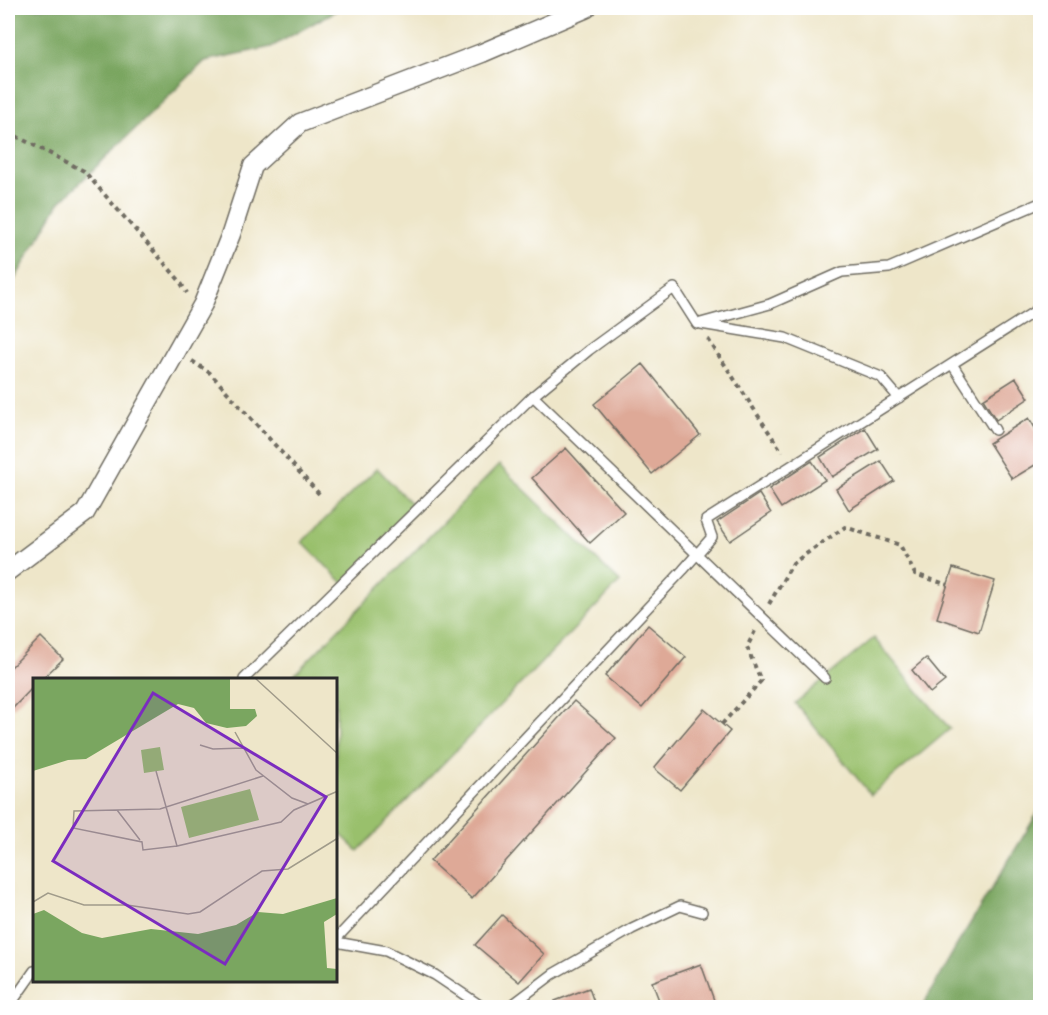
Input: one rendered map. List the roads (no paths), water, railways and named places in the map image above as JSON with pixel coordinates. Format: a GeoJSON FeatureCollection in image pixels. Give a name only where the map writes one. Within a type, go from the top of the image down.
{"type":"FeatureCollection","features":[{"type":"Feature","properties":{"kind":"street"},"geometry":{"type":"LineString","coordinates":[[8,571],[85,513],[200,310],[231,234],[253,166],[300,123],[482,53],[587,8]]}},
{"type":"Feature","properties":{"kind":"lane"},"geometry":{"type":"LineString","coordinates":[[697,324],[770,304],[842,272],[890,268],[1041,203]]}},
{"type":"Feature","properties":{"kind":"lane"},"geometry":{"type":"LineString","coordinates":[[245,678],[533,396],[589,350],[674,288],[697,324],[785,338],[881,377],[899,398]]}},
{"type":"Feature","properties":{"kind":"lane"},"geometry":{"type":"LineString","coordinates":[[338,938],[698,553],[712,537],[706,520],[1041,308]]}},
{"type":"Feature","properties":{"kind":"lane"},"geometry":{"type":"LineString","coordinates":[[952,364],[995,430]]}},
{"type":"Feature","properties":{"kind":"lane"},"geometry":{"type":"LineString","coordinates":[[533,396],[825,678]]}},
{"type":"Feature","properties":{"kind":"lane"},"geometry":{"type":"LineString","coordinates":[[508,1008],[553,974],[632,929],[680,906],[702,912]]}},
{"type":"Feature","properties":{"kind":"lane"},"geometry":{"type":"LineString","coordinates":[[338,940],[386,951],[435,975],[484,1008]]}},
{"type":"Feature","properties":{"kind":"lane"},"geometry":{"type":"LineString","coordinates":[[8,1008],[33,972]]}}]}
